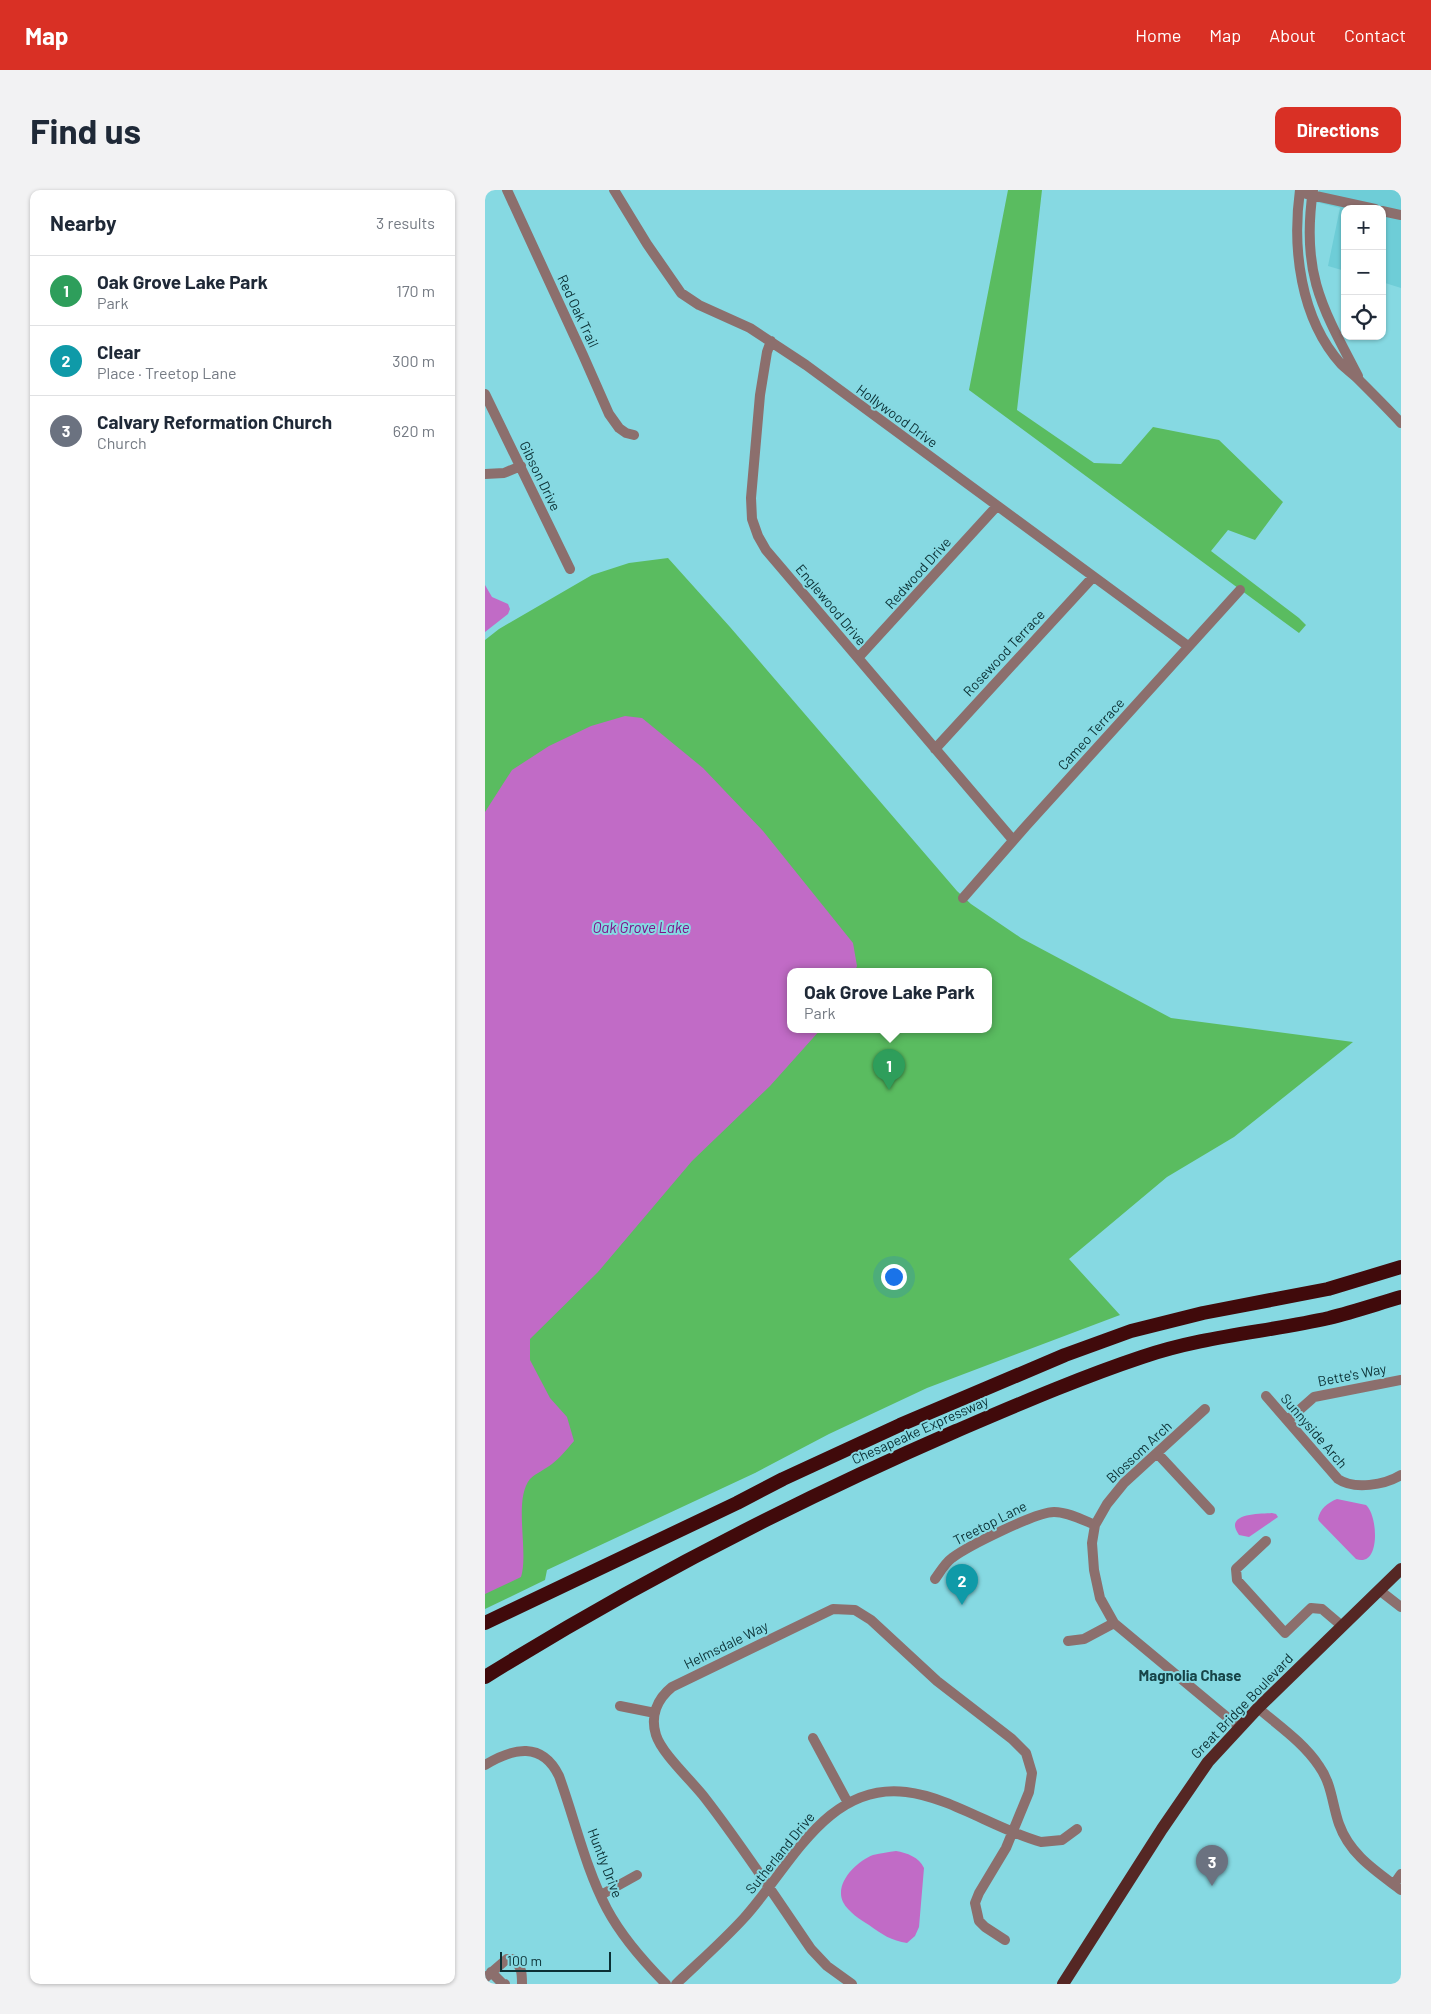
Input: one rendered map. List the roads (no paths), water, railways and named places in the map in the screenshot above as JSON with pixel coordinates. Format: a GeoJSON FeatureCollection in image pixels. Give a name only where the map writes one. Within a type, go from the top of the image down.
{"type":"FeatureCollection","features":[{"type":"Feature","properties":{"kind":"highway","name":"Chesapeake Expressway"},"geometry":{"type":"LineString","coordinates":[[485,1623],[737,1503],[783,1479],[900,1425],[1065,1355],[1131,1331],[1203,1313],[1328,1289],[1401,1267]]}},
{"type":"Feature","properties":{"kind":"highway","name":"Chesapeake Expressway"},"geometry":{"type":"LineString","coordinates":[[485,1677],[609,1603],[747,1529],[863,1472],[1009,1408],[1143,1356],[1228,1335],[1329,1318],[1401,1297]]}},
{"type":"Feature","properties":{"kind":"main road","name":"Great Bridge Boulevard"},"geometry":{"type":"LineString","coordinates":[[1063,1984],[1189,1788],[1208,1762],[1258,1708],[1401,1569]]}},
{"type":"Feature","properties":{"kind":"street","name":"Red Oak Trail"},"geometry":{"type":"LineString","coordinates":[[507,190],[609,414],[619,428],[626,433],[634,435]]}},
{"type":"Feature","properties":{"kind":"street","name":"Hollywood Drive"},"geometry":{"type":"LineString","coordinates":[[614,190],[647,244],[681,293],[699,305],[751,328],[806,365],[1188,646]]}},
{"type":"Feature","properties":{"kind":"street"},"geometry":{"type":"LineString","coordinates":[[1360,205],[1313,192],[1300,192],[1297,250],[1307,300],[1314,319],[1331,350],[1341,364],[1361,381],[1401,423]]}},
{"type":"Feature","properties":{"kind":"street"},"geometry":{"type":"LineString","coordinates":[[1313,192],[1309,234],[1310,256],[1318,294],[1332,328],[1361,381]]}},
{"type":"Feature","properties":{"kind":"street"},"geometry":{"type":"LineString","coordinates":[[1386,211],[1401,215]]}},
{"type":"Feature","properties":{"kind":"street","name":"Englewood Drive"},"geometry":{"type":"LineString","coordinates":[[771,341],[767,352],[757,421],[751,498],[752,519],[758,536],[767,550],[1013,840]]}},
{"type":"Feature","properties":{"kind":"street","name":"Gibson Drive"},"geometry":{"type":"LineString","coordinates":[[485,394],[570,570]]}},
{"type":"Feature","properties":{"kind":"street"},"geometry":{"type":"LineString","coordinates":[[485,474],[498,474],[521,466]]}},
{"type":"Feature","properties":{"kind":"street","name":"Redwood Drive"},"geometry":{"type":"LineString","coordinates":[[858,658],[997,506]]}},
{"type":"Feature","properties":{"kind":"street","name":"Rosewood Terrace"},"geometry":{"type":"LineString","coordinates":[[935,749],[1093,577]]}},
{"type":"Feature","properties":{"kind":"street","name":"Cameo Terrace"},"geometry":{"type":"LineString","coordinates":[[963,898],[1013,840],[1240,590]]}},
{"type":"Feature","properties":{"kind":"street","name":"Bette's Way"},"geometry":{"type":"LineString","coordinates":[[1288,1420],[1314,1397],[1401,1380]]}},
{"type":"Feature","properties":{"kind":"street","name":"Sunnyside Arch"},"geometry":{"type":"LineString","coordinates":[[1265,1396],[1338,1479],[1350,1485],[1365,1486],[1401,1475]]}},
{"type":"Feature","properties":{"kind":"street","name":"Blossom Arch"},"geometry":{"type":"LineString","coordinates":[[1205,1409],[1114,1494],[1095,1525],[1092,1543],[1094,1570],[1101,1598],[1114,1623],[1239,1727]]}},
{"type":"Feature","properties":{"kind":"street"},"geometry":{"type":"LineString","coordinates":[[1157,1453],[1210,1510]]}},
{"type":"Feature","properties":{"kind":"street","name":"Treetop Lane"},"geometry":{"type":"LineString","coordinates":[[935,1579],[950,1559],[966,1549],[1037,1515],[1055,1512],[1076,1517],[1095,1525]]}},
{"type":"Feature","properties":{"kind":"street"},"geometry":{"type":"LineString","coordinates":[[1266,1541],[1236,1569],[1237,1580],[1285,1633],[1311,1608],[1322,1609],[1342,1626]]}},
{"type":"Feature","properties":{"kind":"street"},"geometry":{"type":"LineString","coordinates":[[1379,1590],[1401,1607]]}},
{"type":"Feature","properties":{"kind":"street","name":"Helmsdale Way"},"geometry":{"type":"LineString","coordinates":[[655,1713],[667,1691],[687,1679],[828,1611],[841,1609],[855,1610],[871,1620],[925,1670],[1012,1739],[1026,1753],[1031,1765],[1032,1784],[1013,1831],[975,1903],[979,1921],[1005,1940]]}},
{"type":"Feature","properties":{"kind":"street"},"geometry":{"type":"LineString","coordinates":[[1068,1641],[1084,1640],[1114,1623]]}},
{"type":"Feature","properties":{"kind":"street"},"geometry":{"type":"LineString","coordinates":[[620,1706],[655,1713],[654,1727],[659,1741],[728,1828],[821,1961],[852,1984]]}},
{"type":"Feature","properties":{"kind":"street"},"geometry":{"type":"LineString","coordinates":[[1258,1708],[1311,1755],[1328,1782],[1340,1826],[1354,1852],[1365,1863],[1397,1887],[1401,1874]]}},
{"type":"Feature","properties":{"kind":"street"},"geometry":{"type":"LineString","coordinates":[[813,1738],[848,1803]]}},
{"type":"Feature","properties":{"kind":"street","name":"Huntly Drive"},"geometry":{"type":"LineString","coordinates":[[485,1765],[514,1751],[528,1752],[545,1759],[556,1769],[601,1896],[629,1943],[665,1984]]}},
{"type":"Feature","properties":{"kind":"street","name":"Sutherland Drive"},"geometry":{"type":"LineString","coordinates":[[676,1984],[740,1923],[829,1815],[848,1803],[870,1794],[906,1792],[933,1798],[1033,1840],[1046,1842],[1065,1838],[1077,1829]]}},
{"type":"Feature","properties":{"kind":"street"},"geometry":{"type":"LineString","coordinates":[[601,1896],[637,1875]]}},
{"type":"Feature","properties":{"kind":"street"},"geometry":{"type":"LineString","coordinates":[[505,1984],[488,1975],[507,1960],[513,1959],[520,1966],[523,1973],[522,1984]]}},
{"type":"Feature","properties":{"kind":"water"},"geometry":{"type":"Polygon","coordinates":[[[485,585],[492,597],[508,604],[510,609],[508,614],[485,632],[485,585]]]}},
{"type":"Feature","properties":{"kind":"water","name":"Oak Grove Lake"},"geometry":{"type":"Polygon","coordinates":[[[625,716],[642,718],[703,768],[763,831],[853,943],[857,966],[856,968],[787,968],[787,1033],[817,1033],[770,1086],[692,1161],[598,1272],[530,1339],[530,1360],[550,1398],[567,1417],[574,1441],[555,1462],[530,1479],[525,1488],[522,1513],[523,1566],[521,1577],[485,1594],[485,812],[512,770],[549,746],[591,726],[625,716]]]}},
{"type":"Feature","properties":{"kind":"water"},"geometry":{"type":"Polygon","coordinates":[[[1337,1499],[1366,1505],[1370,1511],[1375,1529],[1375,1539],[1370,1556],[1364,1560],[1356,1559],[1318,1519],[1320,1512],[1330,1502],[1337,1499]]]}},
{"type":"Feature","properties":{"kind":"water"},"geometry":{"type":"Polygon","coordinates":[[[1272,1513],[1278,1517],[1249,1537],[1239,1535],[1235,1528],[1236,1522],[1245,1516],[1272,1513]]]}},
{"type":"Feature","properties":{"kind":"water"},"geometry":{"type":"Polygon","coordinates":[[[896,1851],[912,1856],[924,1868],[919,1927],[915,1936],[907,1943],[887,1937],[859,1918],[845,1906],[841,1895],[844,1880],[860,1862],[873,1855],[896,1851]]]}},
{"type":"Feature","properties":{"kind":"place","name":"Oak Grove Lake Park"},"geometry":{"type":"Point","coordinates":[889,1090]}},
{"type":"Feature","properties":{"kind":"place","name":"Clear"},"geometry":{"type":"Point","coordinates":[962,1605]}},
{"type":"Feature","properties":{"kind":"place","name":"Calvary Reformation Church"},"geometry":{"type":"Point","coordinates":[1212,1886]}},
{"type":"Feature","properties":{"kind":"district","name":"Magnolia Chase"},"geometry":{"type":"Point","coordinates":[1190,1676]}}]}
